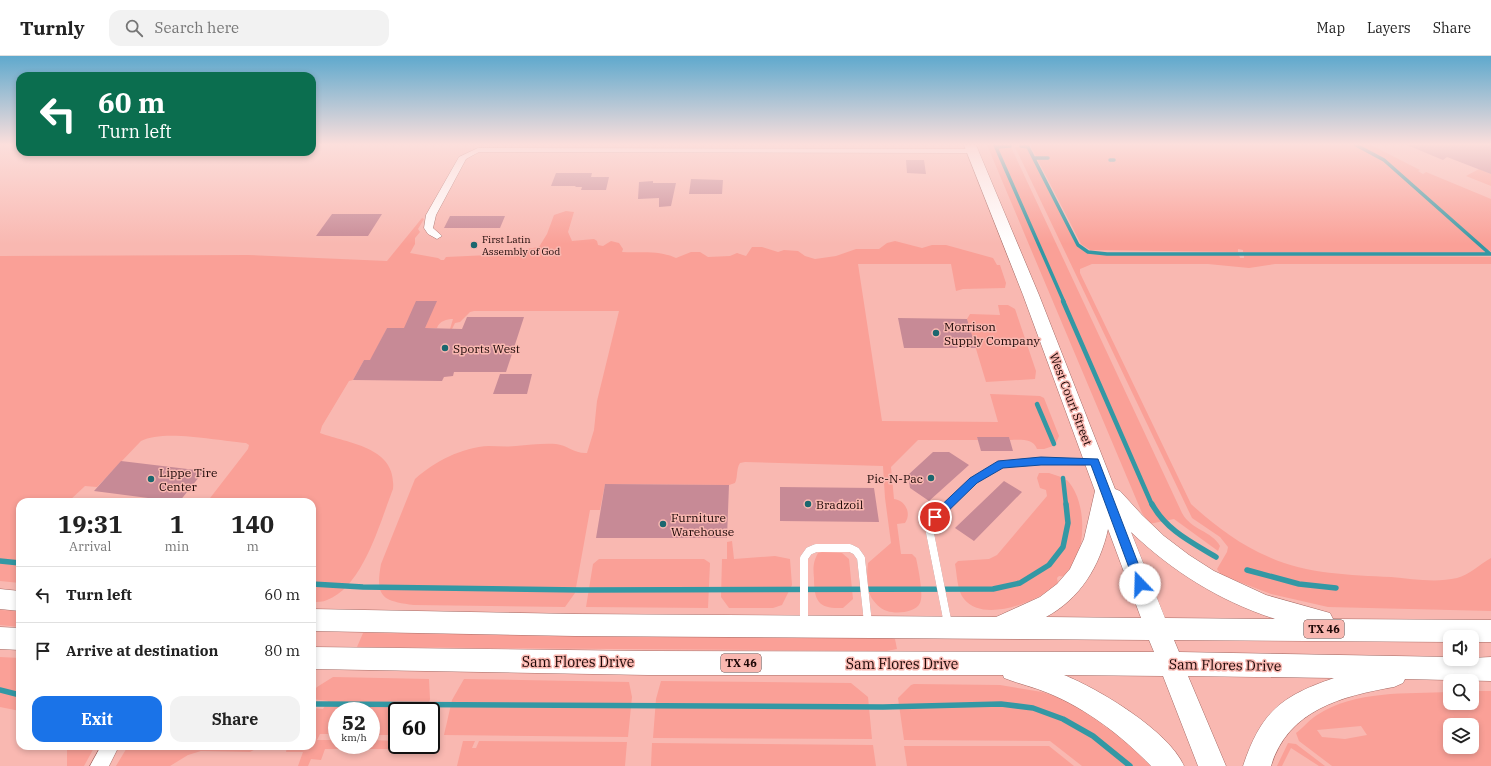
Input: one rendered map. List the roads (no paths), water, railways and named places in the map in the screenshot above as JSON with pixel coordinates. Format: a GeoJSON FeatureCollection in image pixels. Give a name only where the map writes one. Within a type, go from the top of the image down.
{"type":"FeatureCollection","features":[{"type":"Feature","properties":{"kind":"main road","name":"West Court Street"},"geometry":{"type":"LineString","coordinates":[[983,178],[1031,294],[1157,629],[1212,766]]}},
{"type":"Feature","properties":{"kind":"main road"},"geometry":{"type":"LineString","coordinates":[[976,627],[1021,618],[1049,604],[1071,586],[1078,578],[1092,552],[1102,511],[1104,487]]}},
{"type":"Feature","properties":{"kind":"main road"},"geometry":{"type":"LineString","coordinates":[[1104,487],[1127,515],[1151,540],[1169,555],[1206,578],[1246,598],[1271,608],[1298,616],[1361,630]]}},
{"type":"Feature","properties":{"kind":"main road"},"geometry":{"type":"LineString","coordinates":[[0,599],[16,601]]}},
{"type":"Feature","properties":{"kind":"main road","name":"TX 46"},"geometry":{"type":"LineString","coordinates":[[316,620],[575,625],[804,625],[868,627],[1491,631]]}},
{"type":"Feature","properties":{"kind":"main road"},"geometry":{"type":"LineString","coordinates":[[0,638],[16,639]]}},
{"type":"Feature","properties":{"kind":"main road","name":"Sam Flores Drive"},"geometry":{"type":"LineString","coordinates":[[316,658],[453,661],[1171,664],[1491,669]]}},
{"type":"Feature","properties":{"kind":"main road"},"geometry":{"type":"LineString","coordinates":[[984,664],[1027,673],[1070,690],[1095,704],[1148,742],[1170,766]]}},
{"type":"Feature","properties":{"kind":"main road"},"geometry":{"type":"LineString","coordinates":[[1257,766],[1261,750],[1275,726],[1284,716],[1310,699],[1329,691],[1387,676],[1439,668]]}},
{"type":"Feature","properties":{"kind":"street"},"geometry":{"type":"LineString","coordinates":[[437,236],[430,233],[428,230],[428,223],[451,178]]}},
{"type":"Feature","properties":{"kind":"street"},"geometry":{"type":"LineString","coordinates":[[99,766],[109,750]]}},
{"type":"Feature","properties":{"kind":"lane"},"geometry":{"type":"LineString","coordinates":[[949,627],[930,533],[935,517],[973,481],[1001,464],[1041,461],[1095,462]]}},
{"type":"Feature","properties":{"kind":"lane"},"geometry":{"type":"LineString","coordinates":[[804,625],[804,558],[809,551],[816,548],[850,548],[856,551],[861,558],[868,627]]}},
{"type":"Feature","properties":{"kind":"waterway"},"geometry":{"type":"LineString","coordinates":[[1010,178],[1064,302]]}},
{"type":"Feature","properties":{"kind":"waterway"},"geometry":{"type":"LineString","coordinates":[[1044,178],[1078,245],[1088,252],[1107,254],[1490,254]]}},
{"type":"Feature","properties":{"kind":"waterway"},"geometry":{"type":"LineString","coordinates":[[1404,178],[1490,254]]}},
{"type":"Feature","properties":{"kind":"waterway"},"geometry":{"type":"LineString","coordinates":[[1063,301],[1152,505]]}},
{"type":"Feature","properties":{"kind":"waterway"},"geometry":{"type":"LineString","coordinates":[[1037,404],[1054,444]]}},
{"type":"Feature","properties":{"kind":"waterway"},"geometry":{"type":"LineString","coordinates":[[1063,478],[1066,505]]}},
{"type":"Feature","properties":{"kind":"waterway"},"geometry":{"type":"LineString","coordinates":[[316,584],[363,587],[581,590],[993,589],[1020,583],[1049,565],[1063,547],[1068,523],[1066,504]]}},
{"type":"Feature","properties":{"kind":"waterway"},"geometry":{"type":"LineString","coordinates":[[1152,504],[1164,521],[1180,535],[1216,557]]}},
{"type":"Feature","properties":{"kind":"waterway"},"geometry":{"type":"LineString","coordinates":[[0,561],[16,563]]}},
{"type":"Feature","properties":{"kind":"waterway"},"geometry":{"type":"LineString","coordinates":[[1247,570],[1299,584],[1336,588]]}},
{"type":"Feature","properties":{"kind":"waterway"},"geometry":{"type":"LineString","coordinates":[[0,690],[16,694]]}},
{"type":"Feature","properties":{"kind":"waterway"},"geometry":{"type":"LineString","coordinates":[[316,704],[883,707],[1001,704],[1033,708],[1063,719],[1093,736],[1130,766]]}},
{"type":"Feature","properties":{"kind":"place","name":"First Latin Assembly of God"},"geometry":{"type":"Point","coordinates":[474,245]}},
{"type":"Feature","properties":{"kind":"place","name":"Morrison Supply Company"},"geometry":{"type":"Point","coordinates":[936,333]}},
{"type":"Feature","properties":{"kind":"place","name":"Sports West"},"geometry":{"type":"Point","coordinates":[445,348]}},
{"type":"Feature","properties":{"kind":"place","name":"Pic-N-Pac"},"geometry":{"type":"Point","coordinates":[931,478]}},
{"type":"Feature","properties":{"kind":"place","name":"Lippe Tire Center"},"geometry":{"type":"Point","coordinates":[151,479]}},
{"type":"Feature","properties":{"kind":"place","name":"Bradzoil"},"geometry":{"type":"Point","coordinates":[808,504]}},
{"type":"Feature","properties":{"kind":"place","name":"Furniture Warehouse"},"geometry":{"type":"Point","coordinates":[663,524]}}]}
